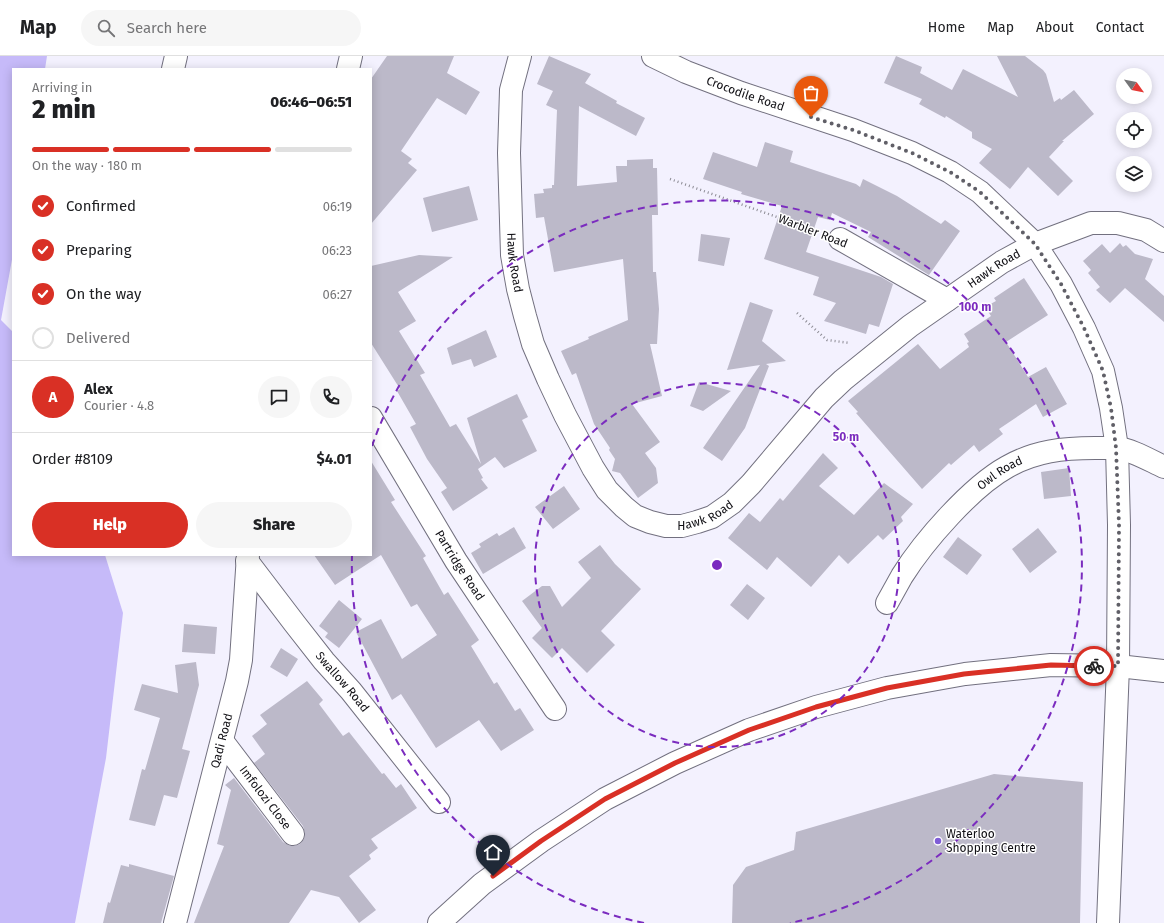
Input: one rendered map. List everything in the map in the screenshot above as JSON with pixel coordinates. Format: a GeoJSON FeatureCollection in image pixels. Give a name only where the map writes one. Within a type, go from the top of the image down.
{"type":"FeatureCollection","features":[{"type":"Feature","properties":{"kind":"street"},"geometry":{"type":"LineString","coordinates":[[173,68],[176,56]]}},
{"type":"Feature","properties":{"kind":"street"},"geometry":{"type":"LineString","coordinates":[[348,68],[351,56]]}},
{"type":"Feature","properties":{"kind":"street","name":"Hawk Road"},"geometry":{"type":"LineString","coordinates":[[520,56],[511,90],[509,124],[510,213],[512,255],[518,289],[533,344],[574,432],[593,468],[607,490],[635,516],[650,522],[666,526],[682,526],[712,517],[732,503],[751,484],[824,398],[843,380],[910,326],[1002,262],[1035,244],[1090,223],[1118,223],[1146,230],[1164,241]]}},
{"type":"Feature","properties":{"kind":"street","name":"Crocodile Road"},"geometry":{"type":"LineString","coordinates":[[653,56],[686,72],[741,94],[853,130],[912,153],[950,172],[980,192],[1035,244],[1061,284],[1084,328],[1103,371],[1111,408],[1116,448],[1119,525],[1118,666],[1108,923]]}},
{"type":"Feature","properties":{"kind":"street","name":"Warbler Road"},"geometry":{"type":"LineString","coordinates":[[840,239],[947,300]]}},
{"type":"Feature","properties":{"kind":"street","name":"Partridge Road"},"geometry":{"type":"LineString","coordinates":[[372,420],[456,561],[555,709]]}},
{"type":"Feature","properties":{"kind":"street","name":"Owl Road"},"geometry":{"type":"LineString","coordinates":[[887,603],[902,576],[925,545],[948,518],[987,480],[1006,467],[1051,450],[1116,448],[1138,454],[1164,467]]}},
{"type":"Feature","properties":{"kind":"street","name":"Qadi Road"},"geometry":{"type":"LineString","coordinates":[[175,923],[238,681],[241,660],[247,558]]}},
{"type":"Feature","properties":{"kind":"street","name":"Swallow Road"},"geometry":{"type":"LineString","coordinates":[[247,558],[304,636],[352,691],[439,802]]}},
{"type":"Feature","properties":{"kind":"street"},"geometry":{"type":"LineString","coordinates":[[438,923],[482,884],[541,841],[605,799],[675,763],[749,730],[816,707],[887,688],[957,676],[1051,665],[1118,666],[1164,671]]}},
{"type":"Feature","properties":{"kind":"street","name":"Imfolozi Close"},"geometry":{"type":"LineString","coordinates":[[223,742],[293,834]]}},
{"type":"Feature","properties":{"kind":"path","name":"Warbler Road"},"geometry":{"type":"LineString","coordinates":[[670,179],[840,239]]}},
{"type":"Feature","properties":{"kind":"path"},"geometry":{"type":"LineString","coordinates":[[797,313],[827,340],[885,347]]}},
{"type":"Feature","properties":{"kind":"shaded area"},"geometry":{"type":"Polygon","coordinates":[[[0,56],[47,56],[45,68],[12,68],[12,260],[1,320],[12,331],[12,556],[105,556],[123,613],[106,758],[75,923],[0,923],[0,56]]]}},
{"type":"Feature","properties":{"kind":"building"},"geometry":{"type":"Polygon","coordinates":[[[387,56],[454,56],[447,73],[480,92],[466,115],[437,98],[401,151],[412,159],[408,163],[417,170],[372,223],[372,78],[387,56]]]}},
{"type":"Feature","properties":{"kind":"building"},"geometry":{"type":"Polygon","coordinates":[[[549,56],[591,74],[585,83],[617,101],[616,103],[645,118],[636,136],[579,106],[577,186],[617,182],[616,166],[627,166],[627,160],[653,159],[653,168],[657,168],[658,215],[652,215],[653,272],[656,272],[659,309],[657,344],[650,344],[662,396],[632,404],[660,442],[645,453],[656,468],[658,483],[638,498],[620,473],[612,471],[615,459],[609,450],[610,448],[594,424],[576,373],[572,375],[561,351],[589,339],[588,337],[628,320],[623,259],[554,272],[544,217],[536,218],[534,194],[544,193],[543,189],[552,188],[552,185],[554,185],[557,110],[546,105],[553,91],[537,84],[549,56]]]}},
{"type":"Feature","properties":{"kind":"building"},"geometry":{"type":"Polygon","coordinates":[[[896,56],[922,67],[920,73],[952,90],[963,69],[1018,97],[997,56],[1025,56],[1046,74],[1054,102],[1060,98],[1061,100],[1074,90],[1094,114],[1062,141],[1064,141],[1049,157],[1073,181],[1058,196],[1028,167],[1010,189],[979,163],[992,149],[972,138],[972,132],[946,116],[945,118],[919,104],[922,99],[884,83],[896,56]]]}},
{"type":"Feature","properties":{"kind":"building"},"geometry":{"type":"Polygon","coordinates":[[[765,142],[793,151],[790,162],[856,184],[860,187],[863,179],[897,196],[941,224],[945,220],[960,231],[929,275],[868,237],[871,232],[832,213],[830,220],[818,217],[806,252],[881,277],[893,284],[879,327],[869,324],[866,334],[824,321],[836,303],[813,295],[819,277],[764,259],[782,206],[741,194],[742,192],[703,179],[713,152],[757,167],[765,142]]]}},
{"type":"Feature","properties":{"kind":"building"},"geometry":{"type":"Polygon","coordinates":[[[469,186],[478,220],[432,232],[423,198],[469,186]]]}},
{"type":"Feature","properties":{"kind":"building"},"geometry":{"type":"Polygon","coordinates":[[[701,234],[730,238],[724,266],[698,261],[701,234]]]}},
{"type":"Feature","properties":{"kind":"building"},"geometry":{"type":"Polygon","coordinates":[[[1120,243],[1123,247],[1126,245],[1135,254],[1153,259],[1145,279],[1164,296],[1164,322],[1125,288],[1110,303],[1096,290],[1100,287],[1088,273],[1091,270],[1083,261],[1102,244],[1110,253],[1120,243]]]}},
{"type":"Feature","properties":{"kind":"building"},"geometry":{"type":"Polygon","coordinates":[[[419,255],[453,257],[398,292],[416,321],[399,331],[425,373],[420,375],[450,427],[456,424],[481,464],[467,418],[517,394],[528,417],[522,420],[537,451],[504,468],[495,457],[478,469],[483,478],[481,479],[488,488],[453,511],[441,492],[447,488],[427,459],[410,427],[416,424],[397,391],[400,389],[372,345],[372,266],[419,255]]]}},
{"type":"Feature","properties":{"kind":"building"},"geometry":{"type":"Polygon","coordinates":[[[1024,278],[1048,315],[1006,342],[1028,377],[1046,367],[1067,404],[1043,417],[1036,404],[999,429],[1003,434],[979,452],[974,445],[951,465],[949,463],[922,489],[856,413],[858,412],[848,401],[918,344],[940,369],[969,347],[967,343],[969,342],[964,334],[991,316],[985,307],[996,301],[994,298],[1024,278]]]}},
{"type":"Feature","properties":{"kind":"building"},"geometry":{"type":"Polygon","coordinates":[[[750,302],[773,310],[762,341],[786,361],[766,364],[769,366],[745,428],[722,461],[703,448],[760,365],[727,370],[750,302]]]}},
{"type":"Feature","properties":{"kind":"building"},"geometry":{"type":"Polygon","coordinates":[[[486,330],[497,357],[474,367],[471,359],[452,365],[447,348],[486,330]]]}},
{"type":"Feature","properties":{"kind":"building"},"geometry":{"type":"Polygon","coordinates":[[[699,382],[731,391],[703,411],[690,406],[699,382]]]}},
{"type":"Feature","properties":{"kind":"building"},"geometry":{"type":"Polygon","coordinates":[[[823,453],[838,468],[819,486],[854,515],[884,483],[913,504],[901,517],[903,521],[883,540],[878,535],[848,564],[839,555],[811,587],[777,557],[767,570],[728,538],[749,513],[760,522],[780,498],[783,501],[823,453]]]}},
{"type":"Feature","properties":{"kind":"building"},"geometry":{"type":"Polygon","coordinates":[[[372,463],[395,500],[391,502],[426,556],[423,558],[444,595],[448,592],[479,640],[471,646],[494,684],[497,682],[515,711],[520,708],[534,730],[501,751],[479,720],[436,748],[401,694],[392,700],[356,632],[381,619],[402,659],[437,635],[417,604],[411,607],[381,555],[335,585],[315,556],[372,556],[372,463]]]}},
{"type":"Feature","properties":{"kind":"building"},"geometry":{"type":"Polygon","coordinates":[[[1069,468],[1071,496],[1044,499],[1041,472],[1069,468]]]}},
{"type":"Feature","properties":{"kind":"building"},"geometry":{"type":"Polygon","coordinates":[[[564,486],[580,509],[553,529],[535,507],[564,486]]]}},
{"type":"Feature","properties":{"kind":"building"},"geometry":{"type":"Polygon","coordinates":[[[514,527],[526,548],[483,574],[471,553],[481,547],[479,544],[497,533],[499,536],[514,527]]]}},
{"type":"Feature","properties":{"kind":"building"},"geometry":{"type":"Polygon","coordinates":[[[1038,528],[1057,552],[1030,573],[1012,549],[1038,528]]]}},
{"type":"Feature","properties":{"kind":"building"},"geometry":{"type":"Polygon","coordinates":[[[958,537],[982,555],[967,575],[943,557],[958,537]]]}},
{"type":"Feature","properties":{"kind":"building"},"geometry":{"type":"Polygon","coordinates":[[[600,545],[615,564],[641,589],[601,631],[615,645],[587,673],[562,648],[552,658],[532,638],[542,628],[522,601],[542,586],[550,586],[562,607],[591,578],[578,562],[600,545]]]}},
{"type":"Feature","properties":{"kind":"building"},"geometry":{"type":"Polygon","coordinates":[[[747,584],[765,598],[748,620],[730,605],[747,584]]]}},
{"type":"Feature","properties":{"kind":"building"},"geometry":{"type":"Polygon","coordinates":[[[339,600],[362,619],[339,648],[325,637],[328,633],[319,626],[339,600]]]}},
{"type":"Feature","properties":{"kind":"building"},"geometry":{"type":"Polygon","coordinates":[[[184,624],[217,627],[215,654],[182,652],[184,624]]]}},
{"type":"Feature","properties":{"kind":"building"},"geometry":{"type":"Polygon","coordinates":[[[281,648],[298,659],[287,677],[270,667],[281,648]]]}},
{"type":"Feature","properties":{"kind":"building"},"geometry":{"type":"Polygon","coordinates":[[[196,662],[199,685],[182,749],[190,751],[177,798],[164,795],[155,826],[129,820],[142,769],[145,770],[160,718],[134,710],[142,684],[178,693],[175,665],[196,662]]]}},
{"type":"Feature","properties":{"kind":"building"},"geometry":{"type":"Polygon","coordinates":[[[307,681],[323,700],[319,704],[343,736],[349,732],[382,774],[384,773],[396,788],[401,784],[417,808],[371,839],[378,848],[369,855],[371,859],[349,876],[376,910],[359,923],[339,897],[311,890],[289,923],[194,923],[224,846],[217,844],[231,790],[225,785],[234,778],[283,842],[294,846],[300,844],[304,839],[305,833],[303,826],[254,763],[265,754],[252,736],[267,724],[260,715],[307,681]]]}},
{"type":"Feature","properties":{"kind":"building","name":"Waterloo Shopping Centre"},"geometry":{"type":"Polygon","coordinates":[[[994,774],[1083,782],[1080,923],[732,923],[733,885],[746,867],[794,850],[796,832],[994,774]]]}},
{"type":"Feature","properties":{"kind":"building"},"geometry":{"type":"Polygon","coordinates":[[[129,864],[174,876],[161,923],[103,923],[108,902],[110,903],[121,865],[129,867],[129,864]]]}},
{"type":"Feature","properties":{"kind":"way so far"},"geometry":{"type":"LineString","coordinates":[[811,117],[853,130],[912,153],[950,172],[980,192],[1035,244],[1061,284],[1084,328],[1103,371],[1111,408],[1116,448],[1119,525],[1118,666],[1094,666]]}},
{"type":"Feature","properties":{"kind":"place","name":"Waterloo Shopping Centre"},"geometry":{"type":"Point","coordinates":[938,841]}},
{"type":"Feature","properties":{"kind":"route"},"geometry":{"type":"LineString","coordinates":[[493,876],[541,841],[605,799],[675,763],[749,730],[816,707],[887,688],[964,674],[1051,665],[1094,666]]}}]}
